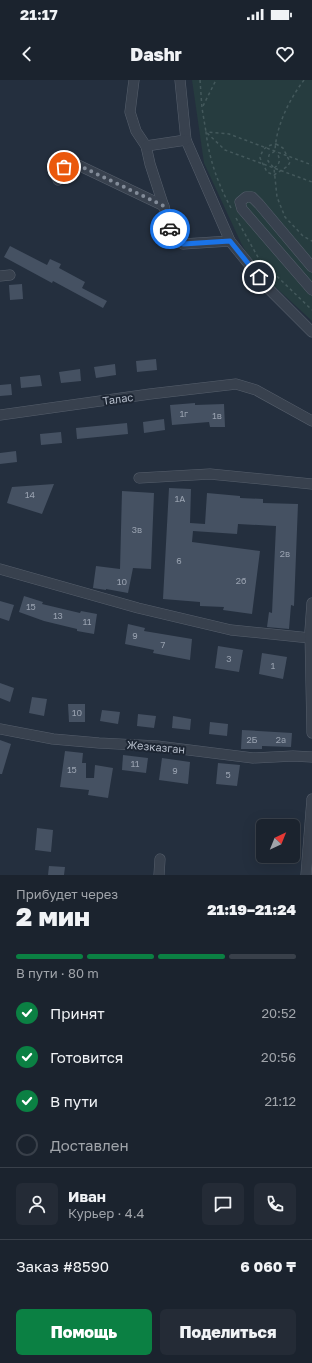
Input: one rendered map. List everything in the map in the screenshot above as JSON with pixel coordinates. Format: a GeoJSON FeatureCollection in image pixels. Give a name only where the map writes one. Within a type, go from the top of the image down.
{"type":"FeatureCollection","features":[{"type":"Feature","properties":{"kind":"street"},"geometry":{"type":"LineString","coordinates":[[134,80],[130,112],[136,131],[146,146],[150,164],[174,238],[183,244],[230,241]]}},
{"type":"Feature","properties":{"kind":"street"},"geometry":{"type":"LineString","coordinates":[[180,80],[186,140],[230,241],[269,290],[311,330]]}},
{"type":"Feature","properties":{"kind":"street"},"geometry":{"type":"LineString","coordinates":[[146,146],[186,140]]}},
{"type":"Feature","properties":{"kind":"street"},"geometry":{"type":"LineString","coordinates":[[58,180],[64,167],[78,165],[164,206]]}},
{"type":"Feature","properties":{"kind":"street"},"geometry":{"type":"LineString","coordinates":[[312,266],[252,197],[246,197],[240,202],[242,208],[312,290]]}},
{"type":"Feature","properties":{"kind":"street","name":"Талас"},"geometry":{"type":"LineString","coordinates":[[0,415],[150,394],[236,384],[256,390],[310,420]]}},
{"type":"Feature","properties":{"kind":"street"},"geometry":{"type":"LineString","coordinates":[[139,478],[210,474],[312,484]]}},
{"type":"Feature","properties":{"kind":"street"},"geometry":{"type":"LineString","coordinates":[[0,569],[138,608],[232,630],[310,638]]}},
{"type":"Feature","properties":{"kind":"street"},"geometry":{"type":"LineString","coordinates":[[312,603],[310,638],[312,733]]}},
{"type":"Feature","properties":{"kind":"street","name":"Жезказган"},"geometry":{"type":"LineString","coordinates":[[0,729],[52,739],[99,744],[158,746],[253,758],[293,756],[312,757]]}},
{"type":"Feature","properties":{"kind":"street"},"geometry":{"type":"LineString","coordinates":[[306,875],[312,798]]}},
{"type":"Feature","properties":{"kind":"street"},"geometry":{"type":"LineString","coordinates":[[159,875],[160,859]]}},
{"type":"Feature","properties":{"kind":"path"},"geometry":{"type":"LineString","coordinates":[[200,80],[202,108],[206,132],[215,141],[225,150],[312,182]]}},
{"type":"Feature","properties":{"kind":"path"},"geometry":{"type":"LineString","coordinates":[[202,108],[216,80]]}},
{"type":"Feature","properties":{"kind":"path"},"geometry":{"type":"LineString","coordinates":[[304,80],[286,110],[275,151],[269,155],[268,161],[274,168],[277,197],[285,217],[303,236],[312,241]]}},
{"type":"Feature","properties":{"kind":"path"},"geometry":{"type":"LineString","coordinates":[[276,144],[283,148],[290,162],[282,171],[274,175],[267,172],[260,158],[261,152],[269,145],[276,144]]}},
{"type":"Feature","properties":{"kind":"path"},"geometry":{"type":"LineString","coordinates":[[274,168],[278,165],[280,159],[278,152]]}},
{"type":"Feature","properties":{"kind":"green space"},"geometry":{"type":"Polygon","coordinates":[[[192,80],[312,80],[312,321],[256,269],[241,243],[204,163],[192,80]]]}},
{"type":"Feature","properties":{"kind":"building"},"geometry":{"type":"Polygon","coordinates":[[[10,246],[47,265],[50,259],[61,264],[59,268],[85,282],[82,288],[107,301],[103,308],[4,257],[10,246]]]}},
{"type":"Feature","properties":{"kind":"building"},"geometry":{"type":"Polygon","coordinates":[[[22,284],[23,299],[10,300],[9,285],[22,284]]]}},
{"type":"Feature","properties":{"kind":"building"},"geometry":{"type":"Polygon","coordinates":[[[156,359],[157,370],[137,372],[136,361],[156,359]]]}},
{"type":"Feature","properties":{"kind":"building"},"geometry":{"type":"Polygon","coordinates":[[[115,364],[116,375],[96,378],[94,367],[115,364]]]}},
{"type":"Feature","properties":{"kind":"building"},"geometry":{"type":"Polygon","coordinates":[[[80,369],[81,381],[61,383],[59,372],[80,369]]]}},
{"type":"Feature","properties":{"kind":"building"},"geometry":{"type":"Polygon","coordinates":[[[40,375],[42,386],[21,388],[20,377],[40,375]]]}},
{"type":"Feature","properties":{"kind":"building"},"geometry":{"type":"Polygon","coordinates":[[[11,384],[12,395],[0,396],[0,385],[11,384]]]}},
{"type":"Feature","properties":{"kind":"building"},"geometry":{"type":"Polygon","coordinates":[[[195,403],[195,405],[224,404],[225,427],[210,427],[209,422],[172,425],[170,405],[195,403]]]}},
{"type":"Feature","properties":{"kind":"building"},"geometry":{"type":"Polygon","coordinates":[[[164,419],[165,430],[144,433],[143,422],[164,419]]]}},
{"type":"Feature","properties":{"kind":"building"},"geometry":{"type":"Polygon","coordinates":[[[127,423],[128,434],[77,439],[76,428],[127,423]]]}},
{"type":"Feature","properties":{"kind":"building"},"geometry":{"type":"Polygon","coordinates":[[[61,432],[62,443],[41,445],[40,434],[61,432]]]}},
{"type":"Feature","properties":{"kind":"building"},"geometry":{"type":"Polygon","coordinates":[[[16,451],[17,462],[0,464],[0,453],[16,451]]]}},
{"type":"Feature","properties":{"kind":"building"},"geometry":{"type":"Polygon","coordinates":[[[54,484],[42,514],[7,503],[12,487],[54,484]]]}},
{"type":"Feature","properties":{"kind":"building"},"geometry":{"type":"Polygon","coordinates":[[[169,488],[191,489],[190,523],[205,524],[207,493],[240,496],[240,498],[263,499],[263,503],[298,504],[294,606],[291,605],[289,629],[267,627],[269,612],[272,613],[276,526],[238,524],[237,534],[193,531],[192,542],[260,551],[252,614],[223,610],[224,607],[200,606],[200,602],[163,599],[169,488]]]}},
{"type":"Feature","properties":{"kind":"building"},"geometry":{"type":"Polygon","coordinates":[[[122,491],[154,493],[151,569],[133,568],[128,593],[93,588],[96,566],[120,569],[122,491]]]}},
{"type":"Feature","properties":{"kind":"building"},"geometry":{"type":"Polygon","coordinates":[[[24,596],[43,602],[42,604],[80,613],[81,611],[97,614],[94,634],[77,631],[77,629],[44,621],[19,612],[24,596]]]}},
{"type":"Feature","properties":{"kind":"building"},"geometry":{"type":"Polygon","coordinates":[[[0,601],[14,605],[9,621],[0,618],[0,601]]]}},
{"type":"Feature","properties":{"kind":"building"},"geometry":{"type":"Polygon","coordinates":[[[128,624],[145,628],[144,631],[192,639],[190,660],[153,653],[154,650],[125,644],[128,624]]]}},
{"type":"Feature","properties":{"kind":"building"},"geometry":{"type":"Polygon","coordinates":[[[218,646],[243,650],[239,672],[215,668],[218,646]]]}},
{"type":"Feature","properties":{"kind":"building"},"geometry":{"type":"Polygon","coordinates":[[[262,653],[287,657],[283,679],[259,674],[262,653]]]}},
{"type":"Feature","properties":{"kind":"building"},"geometry":{"type":"Polygon","coordinates":[[[0,683],[14,688],[10,702],[0,698],[0,683]]]}},
{"type":"Feature","properties":{"kind":"building"},"geometry":{"type":"Polygon","coordinates":[[[32,697],[47,699],[44,716],[29,713],[32,697]]]}},
{"type":"Feature","properties":{"kind":"building"},"geometry":{"type":"Polygon","coordinates":[[[68,704],[85,704],[85,722],[69,722],[68,704]]]}},
{"type":"Feature","properties":{"kind":"building"},"geometry":{"type":"Polygon","coordinates":[[[102,710],[120,712],[118,724],[100,721],[102,710]]]}},
{"type":"Feature","properties":{"kind":"building"},"geometry":{"type":"Polygon","coordinates":[[[138,714],[156,716],[154,728],[137,726],[138,714]]]}},
{"type":"Feature","properties":{"kind":"building"},"geometry":{"type":"Polygon","coordinates":[[[173,716],[191,719],[190,730],[172,728],[173,716]]]}},
{"type":"Feature","properties":{"kind":"building"},"geometry":{"type":"Polygon","coordinates":[[[210,722],[228,724],[227,736],[209,734],[210,722]]]}},
{"type":"Feature","properties":{"kind":"building"},"geometry":{"type":"Polygon","coordinates":[[[242,730],[292,733],[291,747],[262,746],[262,749],[241,749],[242,730]]]}},
{"type":"Feature","properties":{"kind":"building"},"geometry":{"type":"Polygon","coordinates":[[[0,740],[11,744],[2,774],[0,774],[0,740]]]}},
{"type":"Feature","properties":{"kind":"building"},"geometry":{"type":"Polygon","coordinates":[[[65,751],[83,753],[82,763],[86,763],[86,778],[94,778],[95,765],[113,768],[108,798],[88,795],[89,790],[60,787],[65,751]]]}},
{"type":"Feature","properties":{"kind":"building"},"geometry":{"type":"Polygon","coordinates":[[[123,755],[148,758],[146,773],[122,770],[123,755]]]}},
{"type":"Feature","properties":{"kind":"building"},"geometry":{"type":"Polygon","coordinates":[[[162,758],[190,762],[188,784],[159,780],[162,758]]]}},
{"type":"Feature","properties":{"kind":"building"},"geometry":{"type":"Polygon","coordinates":[[[218,763],[240,765],[237,786],[216,784],[218,763]]]}},
{"type":"Feature","properties":{"kind":"building"},"geometry":{"type":"Polygon","coordinates":[[[37,828],[53,830],[51,852],[35,850],[37,828]]]}},
{"type":"Feature","properties":{"kind":"building"},"geometry":{"type":"Polygon","coordinates":[[[49,866],[65,867],[64,875],[48,875],[49,866]]]}},
{"type":"Feature","properties":{"kind":"way so far"},"geometry":{"type":"LineString","coordinates":[[64,167],[78,165],[164,206],[170,229]]}},
{"type":"Feature","properties":{"kind":"route"},"geometry":{"type":"LineString","coordinates":[[170,229],[174,238],[183,244],[230,241],[259,277]]}}]}
